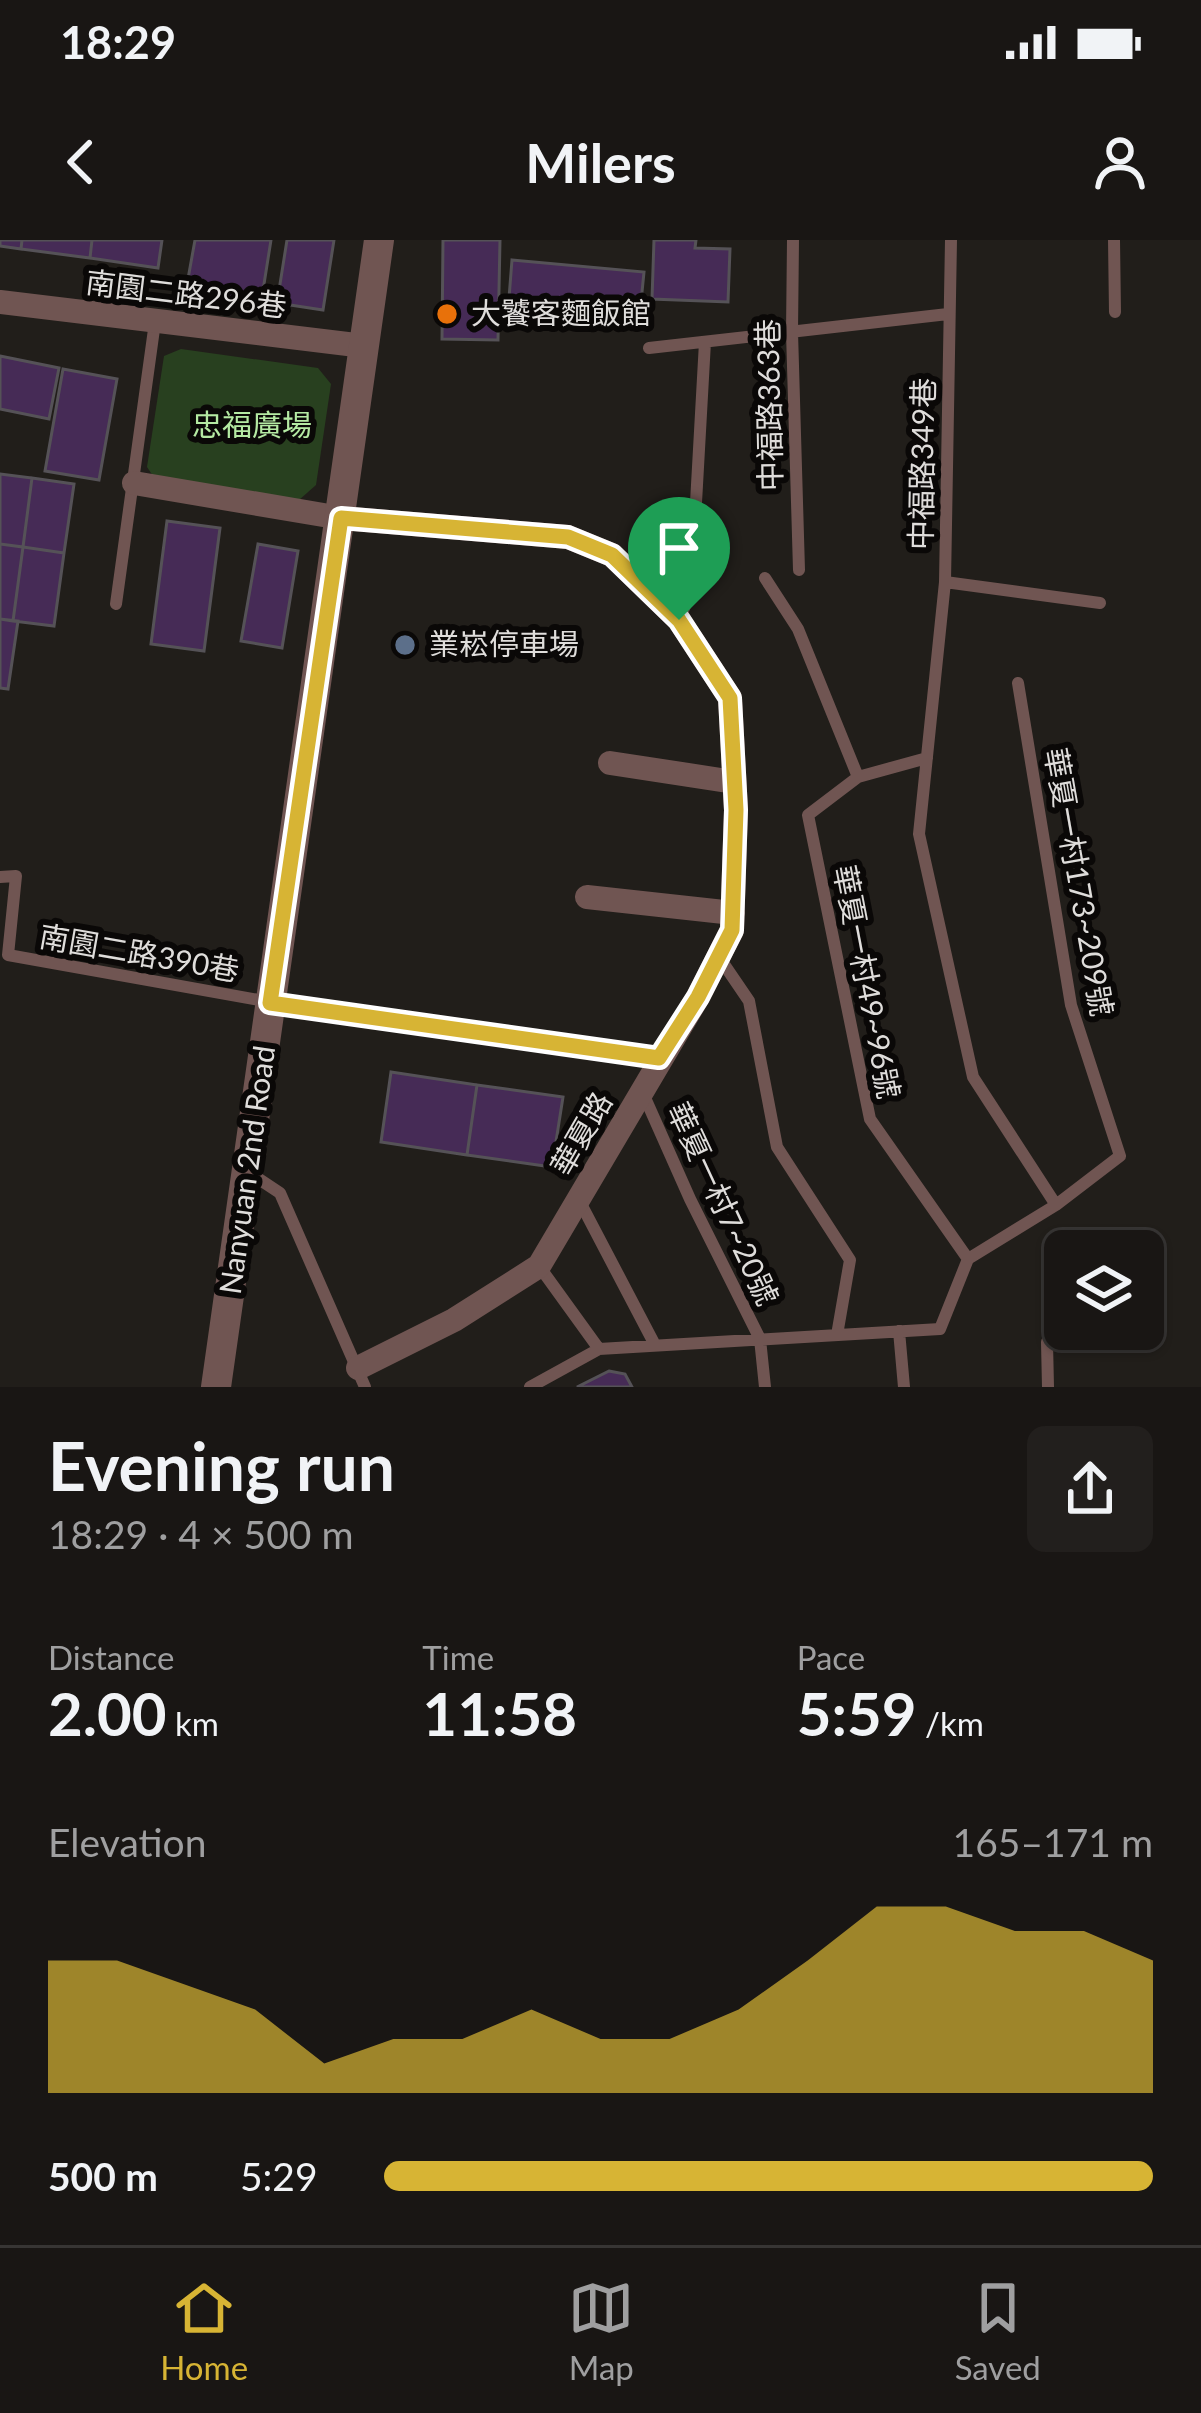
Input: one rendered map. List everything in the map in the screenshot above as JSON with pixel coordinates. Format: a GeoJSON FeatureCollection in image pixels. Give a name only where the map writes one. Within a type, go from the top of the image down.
{"type":"FeatureCollection","features":[{"type":"Feature","properties":{"kind":"street","name":"Nanyuan 2nd Road"},"geometry":{"type":"LineString","coordinates":[[217,1387],[379,240]]}},
{"type":"Feature","properties":{"kind":"street","name":"南園二路296巷"},"geometry":{"type":"LineString","coordinates":[[0,302],[364,346]]}},
{"type":"Feature","properties":{"kind":"street","name":"華夏路"},"geometry":{"type":"LineString","coordinates":[[134,483],[341,518],[568,537],[612,555],[679,620],[730,698],[733,913],[732,930],[718,957],[539,1266],[362,1377]]}},
{"type":"Feature","properties":{"kind":"street"},"geometry":{"type":"LineString","coordinates":[[610,764],[734,782]]}},
{"type":"Feature","properties":{"kind":"street"},"geometry":{"type":"LineString","coordinates":[[587,897],[733,913]]}},
{"type":"Feature","properties":{"kind":"lane","name":"中福路363巷"},"geometry":{"type":"LineString","coordinates":[[793,240],[799,570]]}},
{"type":"Feature","properties":{"kind":"lane","name":"中福路349巷"},"geometry":{"type":"LineString","coordinates":[[951,240],[945,582],[919,834],[973,1077],[1056,1205]]}},
{"type":"Feature","properties":{"kind":"lane"},"geometry":{"type":"LineString","coordinates":[[1114,240],[1115,312]]}},
{"type":"Feature","properties":{"kind":"lane"},"geometry":{"type":"LineString","coordinates":[[649,348],[948,314]]}},
{"type":"Feature","properties":{"kind":"lane"},"geometry":{"type":"LineString","coordinates":[[116,604],[155,322]]}},
{"type":"Feature","properties":{"kind":"lane"},"geometry":{"type":"LineString","coordinates":[[679,620],[691,592],[705,342]]}},
{"type":"Feature","properties":{"kind":"lane"},"geometry":{"type":"LineString","coordinates":[[765,578],[798,629],[858,777],[927,758]]}},
{"type":"Feature","properties":{"kind":"lane"},"geometry":{"type":"LineString","coordinates":[[945,582],[1100,603]]}},
{"type":"Feature","properties":{"kind":"lane","name":"華夏一村173~209號"},"geometry":{"type":"LineString","coordinates":[[1018,682],[1071,1005],[1120,1156],[1056,1205]]}},
{"type":"Feature","properties":{"kind":"lane","name":"華夏一村49~96號"},"geometry":{"type":"LineString","coordinates":[[858,777],[808,815],[870,1119],[968,1259]]}},
{"type":"Feature","properties":{"kind":"lane","name":"南園二路390巷"},"geometry":{"type":"LineString","coordinates":[[0,877],[16,876],[8,955],[270,1003]]}},
{"type":"Feature","properties":{"kind":"lane"},"geometry":{"type":"LineString","coordinates":[[718,957],[748,1001],[777,1147],[850,1260],[837,1335]]}},
{"type":"Feature","properties":{"kind":"lane"},"geometry":{"type":"LineString","coordinates":[[270,1003],[659,1058]]}},
{"type":"Feature","properties":{"kind":"lane","name":"華夏一村7~20號"},"geometry":{"type":"LineString","coordinates":[[642,1090],[760,1339],[766,1387]]}},
{"type":"Feature","properties":{"kind":"lane"},"geometry":{"type":"LineString","coordinates":[[250,1173],[280,1193],[362,1377]]}},
{"type":"Feature","properties":{"kind":"lane"},"geometry":{"type":"LineString","coordinates":[[579,1200],[655,1345]]}},
{"type":"Feature","properties":{"kind":"lane"},"geometry":{"type":"LineString","coordinates":[[536,1386],[599,1348],[940,1329],[968,1259],[1056,1205]]}},
{"type":"Feature","properties":{"kind":"lane"},"geometry":{"type":"LineString","coordinates":[[539,1266],[599,1348]]}},
{"type":"Feature","properties":{"kind":"lane"},"geometry":{"type":"LineString","coordinates":[[899,1331],[904,1387]]}},
{"type":"Feature","properties":{"kind":"lane"},"geometry":{"type":"LineString","coordinates":[[1048,1350],[1048,1387]]}},
{"type":"Feature","properties":{"kind":"green space","name":"忠福廣場"},"geometry":{"type":"Polygon","coordinates":[[[181,349],[318,368],[331,384],[316,485],[299,500],[155,479],[147,467],[164,356],[181,349]]]}},
{"type":"Feature","properties":{"kind":"building"},"geometry":{"type":"Polygon","coordinates":[[[0,240],[22,240],[21,249],[0,246],[0,240]]]}},
{"type":"Feature","properties":{"kind":"building"},"geometry":{"type":"Polygon","coordinates":[[[22,240],[92,240],[90,258],[21,249],[22,240]]]}},
{"type":"Feature","properties":{"kind":"building"},"geometry":{"type":"Polygon","coordinates":[[[92,240],[162,240],[158,268],[90,258],[92,240]]]}},
{"type":"Feature","properties":{"kind":"building"},"geometry":{"type":"Polygon","coordinates":[[[195,240],[271,240],[261,303],[186,290],[195,240]]]}},
{"type":"Feature","properties":{"kind":"building"},"geometry":{"type":"Polygon","coordinates":[[[287,240],[334,240],[323,310],[277,303],[287,240]]]}},
{"type":"Feature","properties":{"kind":"building"},"geometry":{"type":"Polygon","coordinates":[[[443,240],[500,240],[498,340],[442,339],[443,240]]]}},
{"type":"Feature","properties":{"kind":"building"},"geometry":{"type":"Polygon","coordinates":[[[654,240],[696,240],[695,248],[730,249],[728,302],[652,299],[654,240]]]}},
{"type":"Feature","properties":{"kind":"building"},"geometry":{"type":"Polygon","coordinates":[[[512,260],[644,272],[639,322],[508,311],[512,260]]]}},
{"type":"Feature","properties":{"kind":"building"},"geometry":{"type":"Polygon","coordinates":[[[0,356],[59,368],[49,419],[0,409],[0,356]]]}},
{"type":"Feature","properties":{"kind":"building"},"geometry":{"type":"Polygon","coordinates":[[[63,369],[117,379],[99,480],[45,471],[63,369]]]}},
{"type":"Feature","properties":{"kind":"building"},"geometry":{"type":"Polygon","coordinates":[[[0,474],[32,478],[23,547],[0,544],[0,474]]]}},
{"type":"Feature","properties":{"kind":"building"},"geometry":{"type":"Polygon","coordinates":[[[32,478],[74,484],[64,553],[23,547],[32,478]]]}},
{"type":"Feature","properties":{"kind":"building"},"geometry":{"type":"Polygon","coordinates":[[[167,521],[220,528],[204,651],[151,644],[167,521]]]}},
{"type":"Feature","properties":{"kind":"building"},"geometry":{"type":"Polygon","coordinates":[[[0,544],[23,547],[13,621],[0,619],[0,544]]]}},
{"type":"Feature","properties":{"kind":"building"},"geometry":{"type":"Polygon","coordinates":[[[258,544],[298,551],[282,648],[241,641],[258,544]]]}},
{"type":"Feature","properties":{"kind":"building"},"geometry":{"type":"Polygon","coordinates":[[[23,547],[64,553],[54,626],[13,621],[23,547]]]}},
{"type":"Feature","properties":{"kind":"building"},"geometry":{"type":"Polygon","coordinates":[[[0,619],[18,621],[8,689],[0,688],[0,619]]]}},
{"type":"Feature","properties":{"kind":"building"},"geometry":{"type":"Polygon","coordinates":[[[391,1072],[477,1085],[467,1155],[381,1142],[391,1072]]]}},
{"type":"Feature","properties":{"kind":"building"},"geometry":{"type":"Polygon","coordinates":[[[477,1085],[563,1097],[552,1167],[467,1155],[477,1085]]]}},
{"type":"Feature","properties":{"kind":"building"},"geometry":{"type":"Polygon","coordinates":[[[609,1371],[625,1374],[632,1387],[577,1387],[609,1371]]]}},
{"type":"Feature","properties":{"kind":"place","name":"大饕客麵飯館"},"geometry":{"type":"Point","coordinates":[447,314]}},
{"type":"Feature","properties":{"kind":"place","name":"業崧停車場"},"geometry":{"type":"Point","coordinates":[405,645]}},
{"type":"Feature","properties":{"kind":"route"},"geometry":{"type":"LineString","coordinates":[[341,518],[568,537],[612,555],[679,620],[730,698],[736,810],[732,930],[698,997],[659,1058],[270,1003],[341,518]]}}]}
